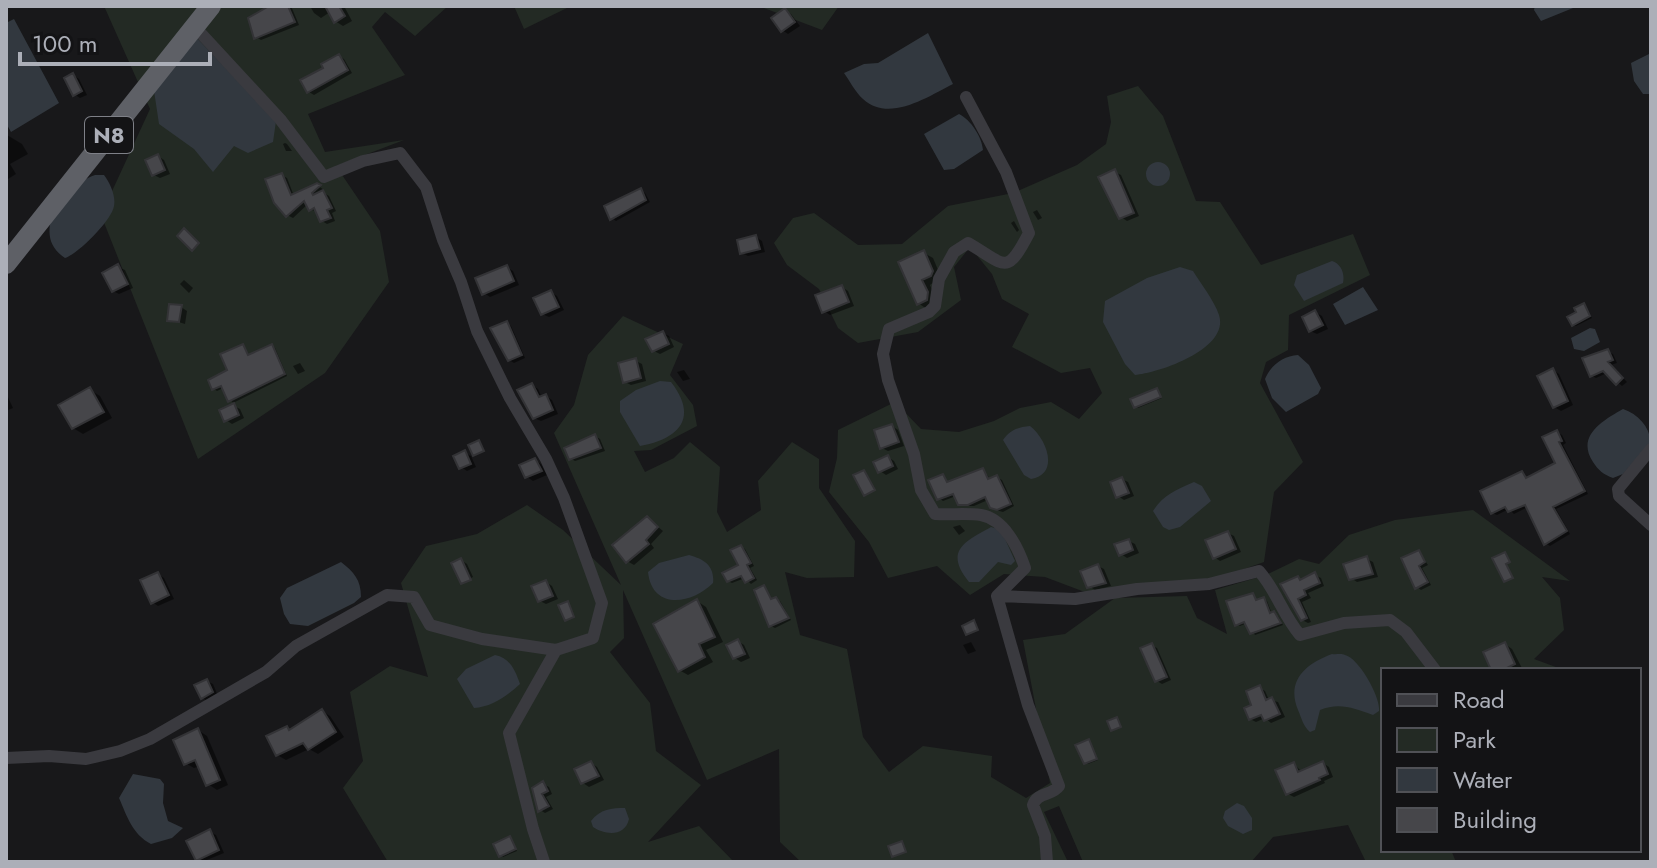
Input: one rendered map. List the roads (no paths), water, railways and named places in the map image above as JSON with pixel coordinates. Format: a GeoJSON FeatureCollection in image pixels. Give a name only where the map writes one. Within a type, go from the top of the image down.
{"type":"FeatureCollection","features":[{"type":"Feature","properties":{"kind":"highway","name":"N8"},"geometry":{"type":"LineString","coordinates":[[6,263],[211,6]]}},
{"type":"Feature","properties":{"kind":"street"},"geometry":{"type":"LineString","coordinates":[[6,758],[49,756],[86,759],[150,739],[266,672],[296,646],[387,595],[414,597],[430,625],[482,639],[556,650],[593,638],[602,603],[564,498],[477,331],[426,187],[400,153],[363,161],[324,177],[280,119],[195,27]]}},
{"type":"Feature","properties":{"kind":"street"},"geometry":{"type":"LineString","coordinates":[[966,97],[1006,172],[1029,233],[1011,263],[1004,264],[968,243],[954,252],[939,279],[935,306],[929,312],[889,329],[883,354],[888,380],[914,454],[921,490],[935,514],[983,515],[1001,525],[1020,552],[1025,568],[997,596]]}},
{"type":"Feature","properties":{"kind":"street"},"geometry":{"type":"LineString","coordinates":[[1651,449],[1618,489],[1619,496],[1651,525]]}},
{"type":"Feature","properties":{"kind":"street"},"geometry":{"type":"LineString","coordinates":[[997,596],[1075,599],[1137,589],[1209,584],[1259,571],[1300,635],[1344,623],[1390,620],[1406,632],[1433,668]]}},
{"type":"Feature","properties":{"kind":"street"},"geometry":{"type":"LineString","coordinates":[[997,596],[1028,705],[1059,786],[1037,797],[1033,805],[1045,836],[1047,862]]}},
{"type":"Feature","properties":{"kind":"street"},"geometry":{"type":"LineString","coordinates":[[544,862],[509,733],[556,650]]}},
{"type":"Feature","properties":{"kind":"water"},"geometry":{"type":"Polygon","coordinates":[[[1535,6],[1578,6],[1541,21],[1534,10],[1535,6]]]}},
{"type":"Feature","properties":{"kind":"water"},"geometry":{"type":"Polygon","coordinates":[[[14,19],[59,103],[11,132],[6,123],[6,23],[14,19]]]}},
{"type":"Feature","properties":{"kind":"water"},"geometry":{"type":"Polygon","coordinates":[[[192,33],[276,121],[273,142],[248,153],[234,146],[213,172],[194,149],[159,124],[153,84],[192,33]]]}},
{"type":"Feature","properties":{"kind":"water"},"geometry":{"type":"Polygon","coordinates":[[[928,33],[953,84],[920,101],[896,108],[873,106],[860,96],[844,73],[864,64],[878,63],[928,33]]]}},
{"type":"Feature","properties":{"kind":"water"},"geometry":{"type":"Polygon","coordinates":[[[1651,53],[1651,94],[1643,94],[1634,81],[1631,63],[1651,53]]]}},
{"type":"Feature","properties":{"kind":"water"},"geometry":{"type":"Polygon","coordinates":[[[959,114],[975,129],[983,150],[954,169],[944,170],[924,134],[959,114]]]}},
{"type":"Feature","properties":{"kind":"water"},"geometry":{"type":"Polygon","coordinates":[[[1158,162],[1167,165],[1170,174],[1167,183],[1158,186],[1149,183],[1146,174],[1149,165],[1158,162]]]}},
{"type":"Feature","properties":{"kind":"water"},"geometry":{"type":"Polygon","coordinates":[[[95,175],[104,175],[110,186],[114,202],[112,212],[94,236],[65,258],[54,248],[50,224],[55,211],[72,189],[95,175]]]}},
{"type":"Feature","properties":{"kind":"water"},"geometry":{"type":"Polygon","coordinates":[[[1332,261],[1342,269],[1343,283],[1304,301],[1294,285],[1297,275],[1332,261]]]}},
{"type":"Feature","properties":{"kind":"water"},"geometry":{"type":"Polygon","coordinates":[[[1180,267],[1193,271],[1207,292],[1219,315],[1220,327],[1204,348],[1190,357],[1160,370],[1135,375],[1125,364],[1103,322],[1105,301],[1147,278],[1180,267]]]}},
{"type":"Feature","properties":{"kind":"water"},"geometry":{"type":"Polygon","coordinates":[[[1363,287],[1378,310],[1345,325],[1333,304],[1363,287]]]}},
{"type":"Feature","properties":{"kind":"water"},"geometry":{"type":"Polygon","coordinates":[[[1590,328],[1595,329],[1600,342],[1584,351],[1574,349],[1571,338],[1590,328]]]}},
{"type":"Feature","properties":{"kind":"water"},"geometry":{"type":"Polygon","coordinates":[[[1298,355],[1309,365],[1321,388],[1318,394],[1286,412],[1272,398],[1265,379],[1278,362],[1298,355]]]}},
{"type":"Feature","properties":{"kind":"water"},"geometry":{"type":"Polygon","coordinates":[[[660,381],[671,382],[679,395],[684,416],[674,432],[654,443],[640,446],[620,412],[620,401],[636,390],[660,381]]]}},
{"type":"Feature","properties":{"kind":"water"},"geometry":{"type":"Polygon","coordinates":[[[1623,409],[1642,421],[1651,442],[1623,474],[1613,478],[1595,465],[1589,453],[1589,437],[1600,424],[1623,409]]]}},
{"type":"Feature","properties":{"kind":"water"},"geometry":{"type":"Polygon","coordinates":[[[1030,426],[1041,439],[1048,456],[1045,470],[1031,479],[1024,475],[1003,440],[1015,430],[1030,426]]]}},
{"type":"Feature","properties":{"kind":"water"},"geometry":{"type":"Polygon","coordinates":[[[1194,482],[1202,486],[1211,501],[1180,527],[1169,530],[1163,527],[1153,511],[1157,505],[1176,490],[1194,482]]]}},
{"type":"Feature","properties":{"kind":"water"},"geometry":{"type":"Polygon","coordinates":[[[991,527],[1001,530],[1015,561],[1011,565],[998,562],[979,582],[969,582],[958,562],[960,548],[991,527]]]}},
{"type":"Feature","properties":{"kind":"water"},"geometry":{"type":"Polygon","coordinates":[[[689,555],[707,564],[713,583],[684,599],[665,598],[657,593],[648,572],[659,563],[689,555]]]}},
{"type":"Feature","properties":{"kind":"water"},"geometry":{"type":"Polygon","coordinates":[[[341,562],[356,577],[361,597],[308,626],[290,624],[280,598],[287,588],[341,562]]]}},
{"type":"Feature","properties":{"kind":"water"},"geometry":{"type":"Polygon","coordinates":[[[1332,654],[1345,655],[1356,663],[1373,688],[1379,711],[1373,715],[1334,706],[1320,710],[1315,730],[1310,732],[1295,700],[1296,682],[1306,668],[1332,654]]]}},
{"type":"Feature","properties":{"kind":"water"},"geometry":{"type":"Polygon","coordinates":[[[495,655],[508,662],[520,684],[499,700],[474,708],[457,679],[466,669],[495,655]]]}},
{"type":"Feature","properties":{"kind":"water"},"geometry":{"type":"Polygon","coordinates":[[[133,774],[160,779],[164,784],[163,803],[168,821],[183,828],[172,838],[151,844],[131,824],[119,798],[133,774]]]}},
{"type":"Feature","properties":{"kind":"water"},"geometry":{"type":"Polygon","coordinates":[[[1237,803],[1244,806],[1252,818],[1252,830],[1243,834],[1228,826],[1223,818],[1225,811],[1237,803]]]}},
{"type":"Feature","properties":{"kind":"water"},"geometry":{"type":"Polygon","coordinates":[[[625,808],[629,819],[619,832],[603,832],[593,827],[591,821],[598,814],[625,808]]]}}]}
